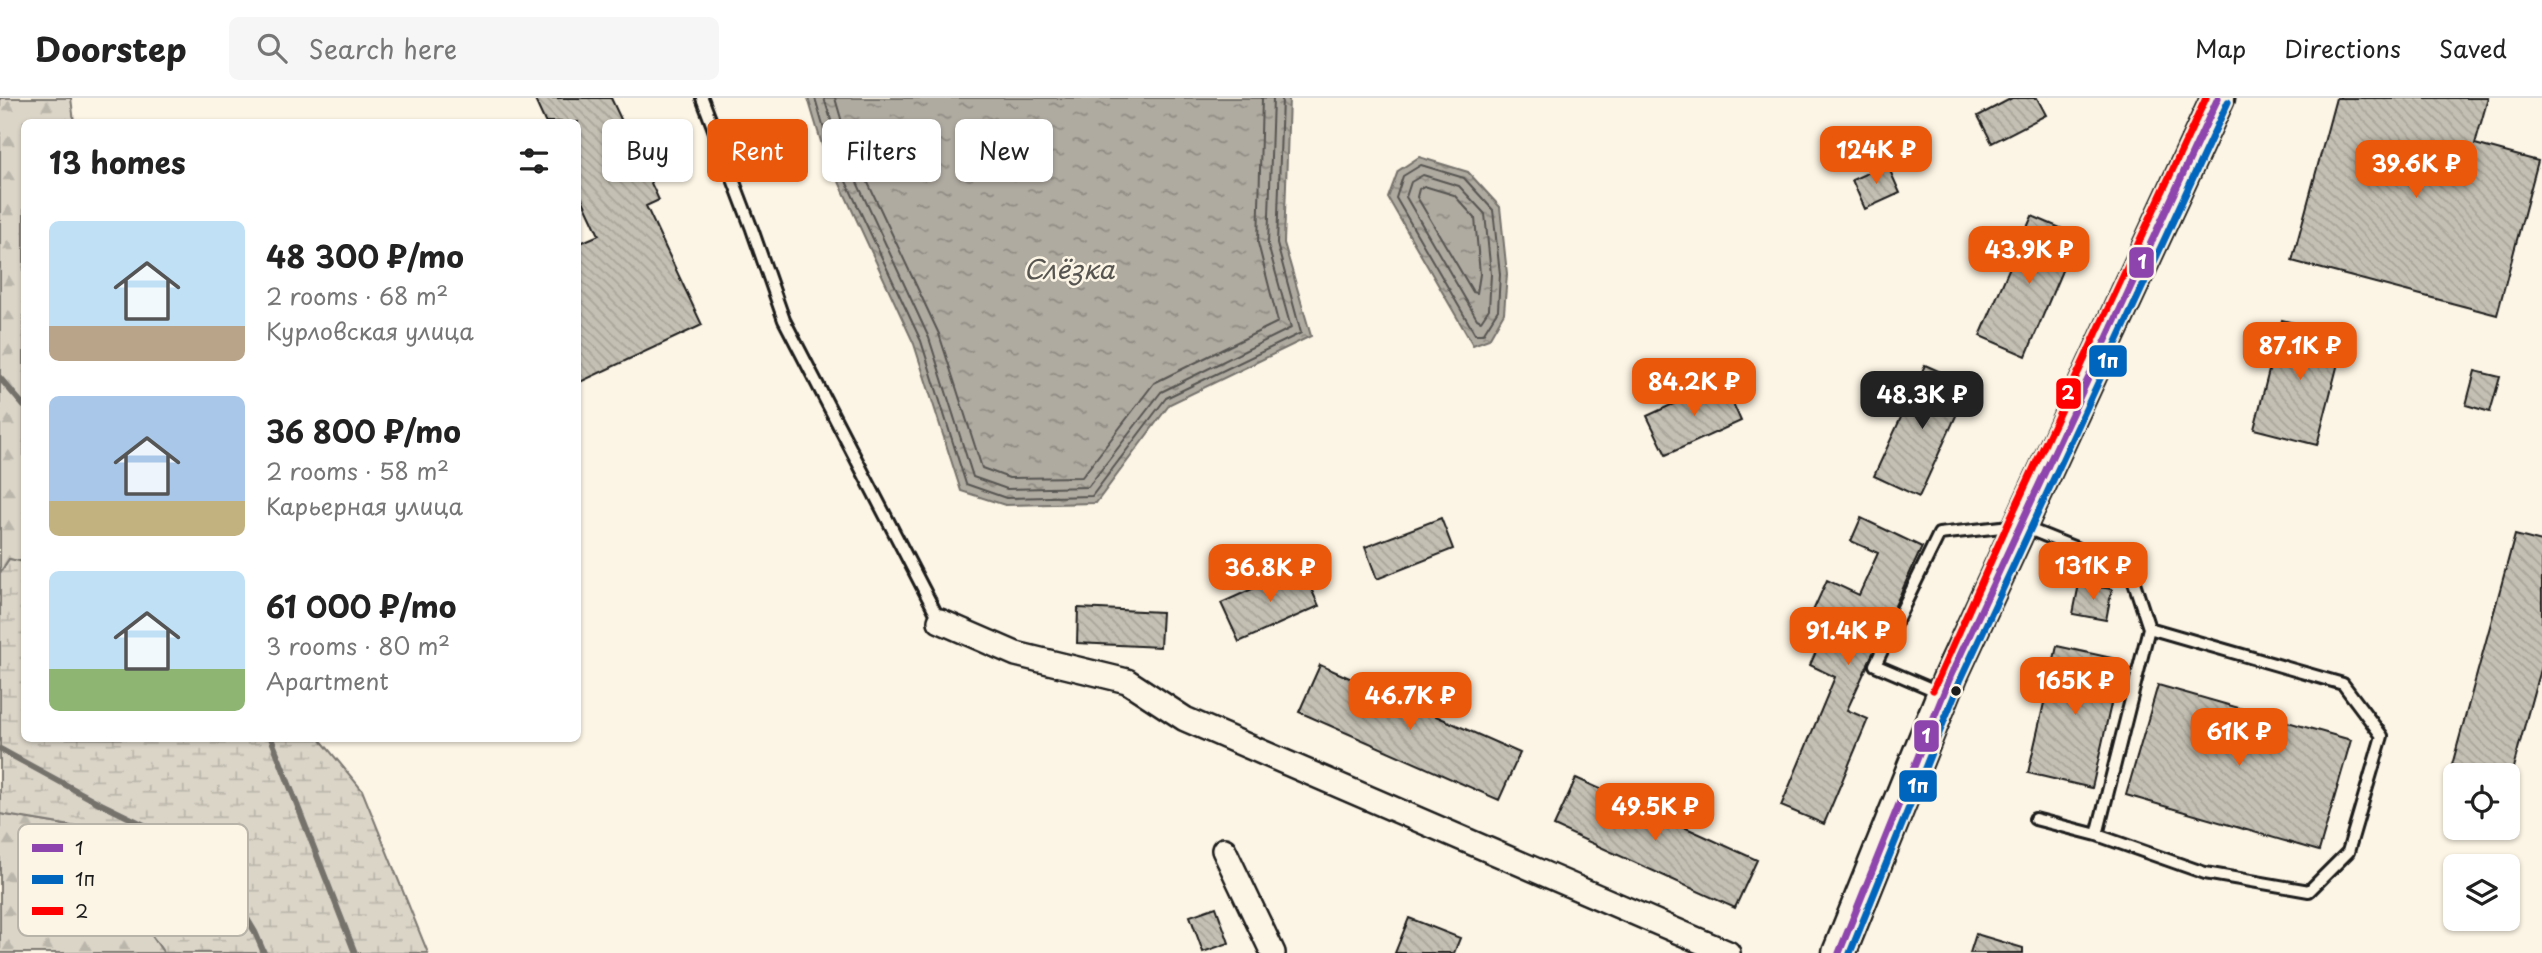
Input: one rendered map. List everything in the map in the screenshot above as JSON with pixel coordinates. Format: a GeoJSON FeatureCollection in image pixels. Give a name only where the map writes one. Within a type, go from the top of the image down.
{"type":"FeatureCollection","features":[{"type":"Feature","properties":{"kind":"main road"},"geometry":{"type":"LineString","coordinates":[[1839,953],[1943,694],[2218,98]]}},
{"type":"Feature","properties":{"kind":"street"},"geometry":{"type":"LineString","coordinates":[[940,621],[1016,654],[1127,681],[1185,719],[1728,953]]}},
{"type":"Feature","properties":{"kind":"street"},"geometry":{"type":"LineString","coordinates":[[1224,850],[1273,953]]}},
{"type":"Feature","properties":{"kind":"lane"},"geometry":{"type":"LineString","coordinates":[[702,98],[783,320],[940,621]]}},
{"type":"Feature","properties":{"kind":"lane"},"geometry":{"type":"LineString","coordinates":[[1943,694],[1875,665],[1939,534],[2019,525],[2130,570],[2149,628],[2097,835]]}},
{"type":"Feature","properties":{"kind":"lane"},"geometry":{"type":"LineString","coordinates":[[2035,818],[2097,835],[2205,873],[2309,891],[2348,852],[2382,736],[2343,684],[2149,628]]}},
{"type":"Feature","properties":{"kind":"green space"},"geometry":{"type":"Polygon","coordinates":[[[0,98],[71,98],[74,119],[21,119],[21,561],[9,559],[0,573],[0,98]]]}},
{"type":"Feature","properties":{"kind":"green space"},"geometry":{"type":"Polygon","coordinates":[[[9,559],[21,561],[21,742],[322,742],[362,790],[428,953],[164,953],[152,936],[248,936],[248,824],[59,824],[0,814],[0,573],[9,559]]]}},
{"type":"Feature","properties":{"kind":"green space"},"geometry":{"type":"Polygon","coordinates":[[[0,814],[59,824],[18,824],[18,936],[152,936],[164,953],[0,953],[0,814]]]}},
{"type":"Feature","properties":{"kind":"water","name":"Слёзка"},"geometry":{"type":"Polygon","coordinates":[[[808,98],[1289,98],[1284,243],[1311,336],[1170,404],[1096,503],[1005,505],[961,491],[914,344],[839,182],[941,182],[941,119],[822,119],[822,145],[808,98]]]}},
{"type":"Feature","properties":{"kind":"water"},"geometry":{"type":"Polygon","coordinates":[[[1419,157],[1468,172],[1500,207],[1507,274],[1504,313],[1489,339],[1473,345],[1388,198],[1398,171],[1419,157]]]}},
{"type":"Feature","properties":{"kind":"building"},"geometry":{"type":"Polygon","coordinates":[[[534,98],[611,98],[621,119],[602,119],[602,182],[651,182],[659,200],[646,206],[702,325],[581,382],[581,243],[599,235],[581,196],[581,119],[544,119],[534,98]]]}},
{"type":"Feature","properties":{"kind":"building"},"geometry":{"type":"Polygon","coordinates":[[[2012,98],[2037,98],[2046,115],[1992,143],[1978,116],[2012,98]]]}},
{"type":"Feature","properties":{"kind":"building"},"geometry":{"type":"Polygon","coordinates":[[[2336,98],[2488,98],[2475,144],[2538,161],[2497,315],[2292,261],[2336,98]]]}},
{"type":"Feature","properties":{"kind":"building"},"geometry":{"type":"Polygon","coordinates":[[[1887,164],[1900,193],[1865,209],[1852,180],[1887,164]]]}},
{"type":"Feature","properties":{"kind":"building"},"geometry":{"type":"Polygon","coordinates":[[[2032,216],[2077,235],[2026,356],[1980,336],[2032,216]]]}},
{"type":"Feature","properties":{"kind":"building"},"geometry":{"type":"Polygon","coordinates":[[[2282,320],[2345,336],[2317,445],[2254,429],[2282,320]]]}},
{"type":"Feature","properties":{"kind":"building"},"geometry":{"type":"Polygon","coordinates":[[[1925,365],[1970,385],[1919,497],[1874,476],[1925,365]]]}},
{"type":"Feature","properties":{"kind":"building"},"geometry":{"type":"Polygon","coordinates":[[[2475,371],[2500,377],[2490,412],[2466,405],[2475,371]]]}},
{"type":"Feature","properties":{"kind":"building"},"geometry":{"type":"Polygon","coordinates":[[[1723,381],[1741,421],[1666,455],[1647,416],[1723,381]]]}},
{"type":"Feature","properties":{"kind":"building"},"geometry":{"type":"Polygon","coordinates":[[[1441,518],[1453,549],[1377,579],[1365,547],[1441,518]]]}},
{"type":"Feature","properties":{"kind":"building"},"geometry":{"type":"Polygon","coordinates":[[[1861,518],[1922,547],[1847,710],[1868,719],[1824,824],[1781,806],[1835,677],[1810,665],[1830,621],[1812,613],[1827,580],[1859,595],[1878,553],[1851,541],[1861,518]]]}},
{"type":"Feature","properties":{"kind":"building"},"geometry":{"type":"Polygon","coordinates":[[[2515,535],[2542,542],[2542,662],[2514,763],[2453,763],[2515,535]]]}},
{"type":"Feature","properties":{"kind":"building"},"geometry":{"type":"Polygon","coordinates":[[[1301,567],[1319,606],[1239,642],[1221,603],[1301,567]]]}},
{"type":"Feature","properties":{"kind":"building"},"geometry":{"type":"Polygon","coordinates":[[[2079,584],[2112,589],[2106,620],[2073,614],[2079,584]]]}},
{"type":"Feature","properties":{"kind":"building"},"geometry":{"type":"Polygon","coordinates":[[[1078,608],[1162,612],[1160,647],[1077,643],[1078,608]]]}},
{"type":"Feature","properties":{"kind":"building"},"geometry":{"type":"Polygon","coordinates":[[[2057,646],[2121,660],[2092,788],[2028,773],[2057,646]]]}},
{"type":"Feature","properties":{"kind":"building"},"geometry":{"type":"Polygon","coordinates":[[[1320,665],[1520,753],[1499,800],[1299,712],[1320,665]]]}},
{"type":"Feature","properties":{"kind":"building"},"geometry":{"type":"Polygon","coordinates":[[[2158,685],[2351,740],[2319,851],[2126,795],[2158,685]]]}},
{"type":"Feature","properties":{"kind":"building"},"geometry":{"type":"Polygon","coordinates":[[[1576,778],[1757,860],[1735,908],[1554,826],[1576,778]]]}},
{"type":"Feature","properties":{"kind":"building"},"geometry":{"type":"Polygon","coordinates":[[[1216,907],[1229,943],[1203,952],[1190,916],[1216,907]]]}},
{"type":"Feature","properties":{"kind":"building"},"geometry":{"type":"Polygon","coordinates":[[[1409,918],[1460,938],[1454,953],[1395,953],[1409,918]]]}},
{"type":"Feature","properties":{"kind":"building"},"geometry":{"type":"Polygon","coordinates":[[[1976,934],[2023,948],[2023,953],[1970,953],[1976,934]]]}},
{"type":"Feature","properties":{"kind":"waterway"},"geometry":{"type":"LineString","coordinates":[[0,378],[21,402]]}},
{"type":"Feature","properties":{"kind":"waterway"},"geometry":{"type":"LineString","coordinates":[[273,742],[355,953]]}},
{"type":"Feature","properties":{"kind":"waterway"},"geometry":{"type":"LineString","coordinates":[[0,749],[142,824]]}},
{"type":"Feature","properties":{"kind":"waterway"},"geometry":{"type":"LineString","coordinates":[[248,920],[264,953]]}},
{"type":"Feature","properties":{"kind":"transit line","name":"2"},"geometry":{"type":"LineString","coordinates":[[1933,690],[2206,98]]}},
{"type":"Feature","properties":{"kind":"transit line","name":"1"},"geometry":{"type":"LineString","coordinates":[[1839,953],[1951,675],[2218,98]]}},
{"type":"Feature","properties":{"kind":"transit line","name":"1п"},"geometry":{"type":"LineString","coordinates":[[1850,953],[1961,679],[2228,102]]}}]}
